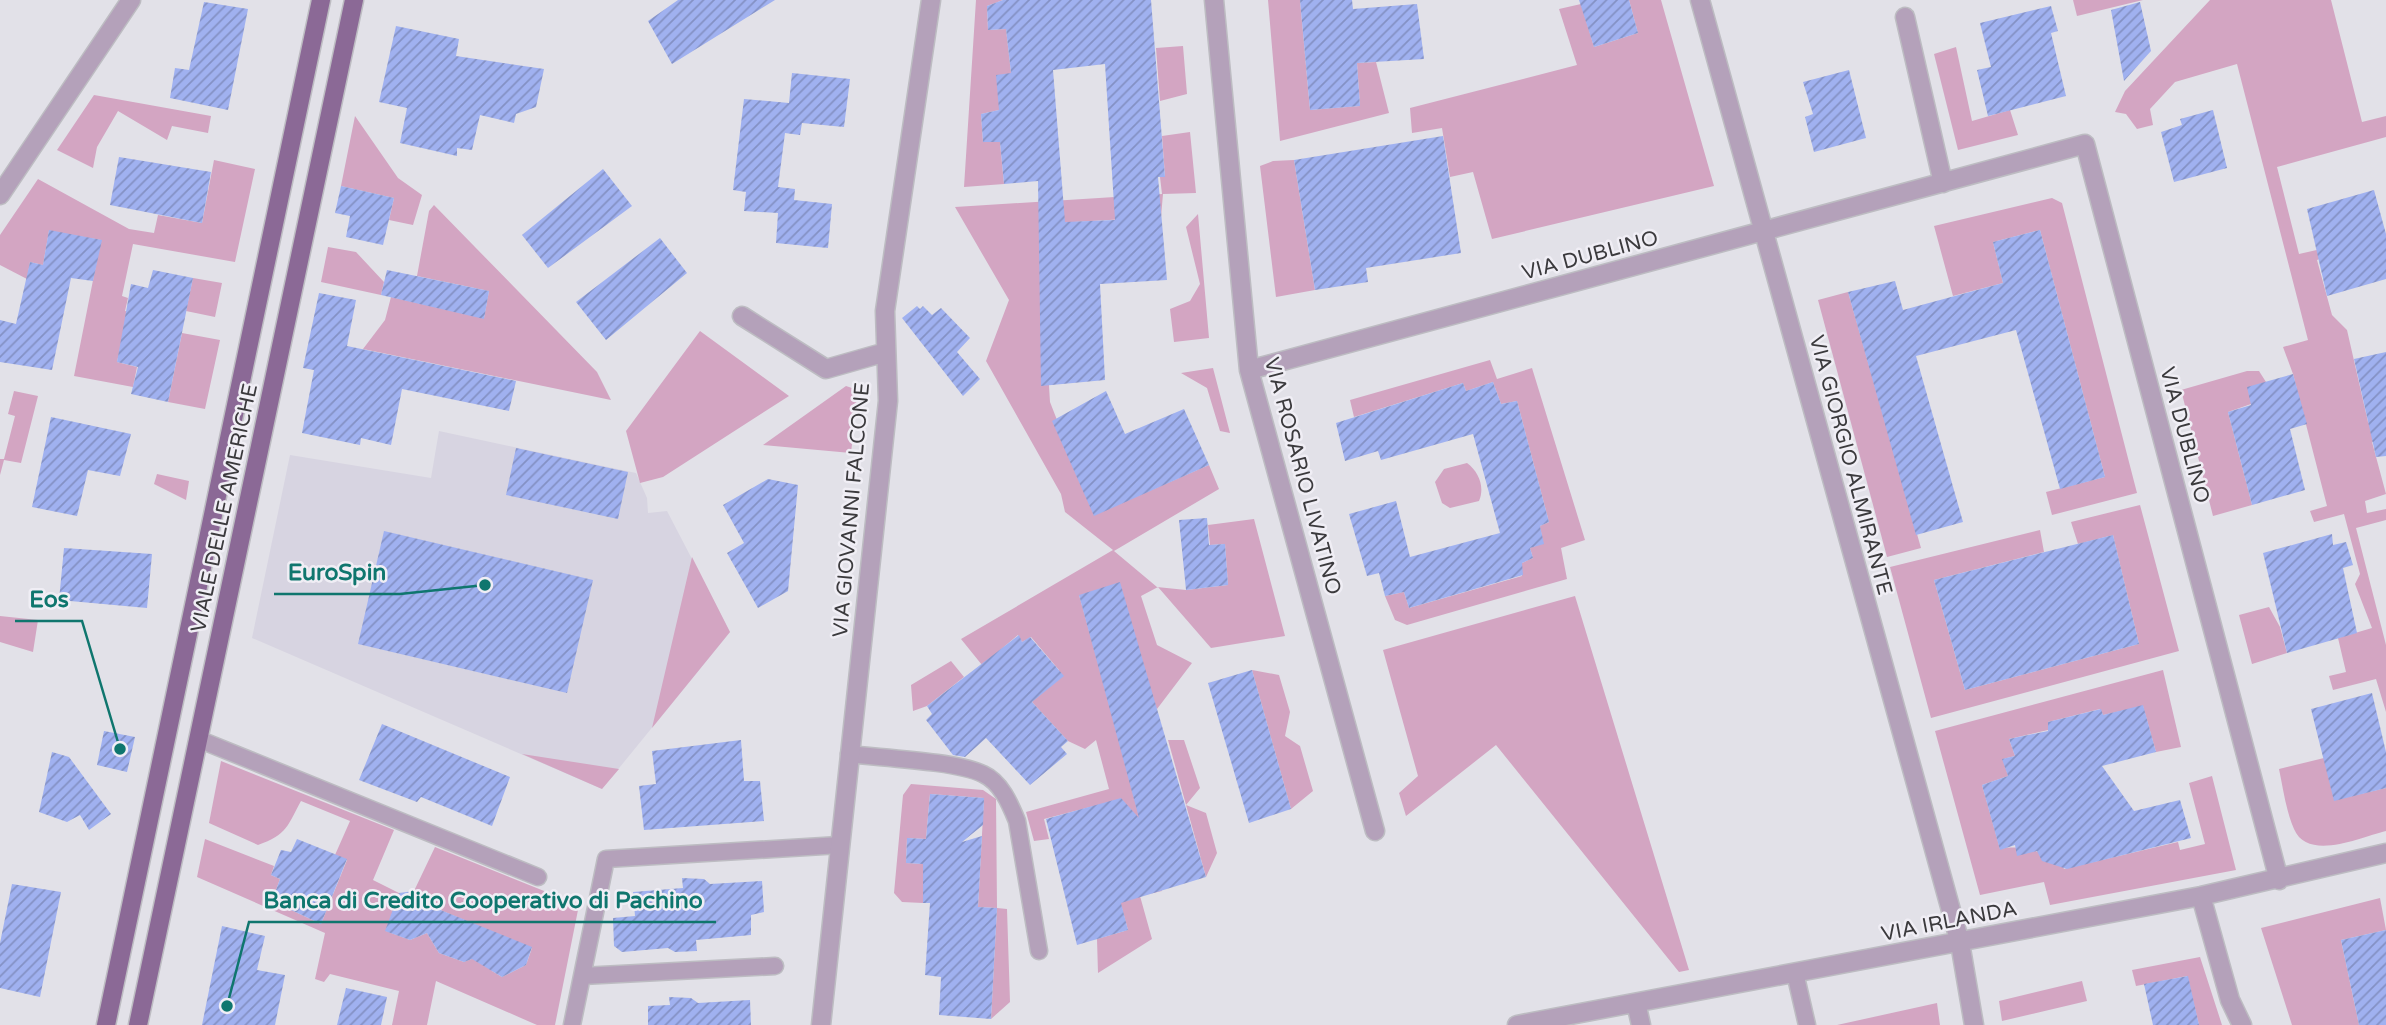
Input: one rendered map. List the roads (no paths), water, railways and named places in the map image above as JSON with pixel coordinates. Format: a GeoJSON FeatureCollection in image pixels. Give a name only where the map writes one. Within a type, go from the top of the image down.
{"type":"FeatureCollection","features":[{"type":"Feature","properties":{"kind":"main road","name":"VIALE DELLE AMERICHE"},"geometry":{"type":"LineString","coordinates":[[106,1025],[321,0]]}},
{"type":"Feature","properties":{"kind":"main road","name":"VIALE DELLE AMERICHE"},"geometry":{"type":"LineString","coordinates":[[138,1025],[354,0]]}},
{"type":"Feature","properties":{"kind":"street"},"geometry":{"type":"LineString","coordinates":[[0,195],[131,0]]}},
{"type":"Feature","properties":{"kind":"street","name":"VIA GIOVANNI FALCONE"},"geometry":{"type":"LineString","coordinates":[[821,1025],[888,401],[885,311],[931,0]]}},
{"type":"Feature","properties":{"kind":"street","name":"VIA ROSARIO LIVATINO"},"geometry":{"type":"LineString","coordinates":[[1214,0],[1249,370],[1375,831]]}},
{"type":"Feature","properties":{"kind":"street","name":"VIA GIORGIO ALMIRANTE"},"geometry":{"type":"LineString","coordinates":[[1700,0],[1960,943],[1974,1025]]}},
{"type":"Feature","properties":{"kind":"street"},"geometry":{"type":"LineString","coordinates":[[1905,17],[1943,183]]}},
{"type":"Feature","properties":{"kind":"street","name":"VIA DUBLINO"},"geometry":{"type":"LineString","coordinates":[[1249,370],[2085,144],[2279,880]]}},
{"type":"Feature","properties":{"kind":"street"},"geometry":{"type":"LineString","coordinates":[[742,316],[826,369],[887,352]]}},
{"type":"Feature","properties":{"kind":"street","name":"VIA IRLANDA"},"geometry":{"type":"LineString","coordinates":[[1517,1025],[2201,896],[2386,853]]}},
{"type":"Feature","properties":{"kind":"street"},"geometry":{"type":"LineString","coordinates":[[2201,896],[2230,1000],[2242,1025]]}},
{"type":"Feature","properties":{"kind":"street"},"geometry":{"type":"LineString","coordinates":[[1636,1003],[1641,1025]]}},
{"type":"Feature","properties":{"kind":"lane"},"geometry":{"type":"LineString","coordinates":[[198,739],[538,877]]}},
{"type":"Feature","properties":{"kind":"lane"},"geometry":{"type":"LineString","coordinates":[[849,754],[963,768],[984,774],[997,784],[1009,801],[1017,821],[1039,951]]}},
{"type":"Feature","properties":{"kind":"lane"},"geometry":{"type":"LineString","coordinates":[[572,1025],[606,859],[840,845]]}},
{"type":"Feature","properties":{"kind":"lane"},"geometry":{"type":"LineString","coordinates":[[582,976],[775,966]]}},
{"type":"Feature","properties":{"kind":"lane"},"geometry":{"type":"LineString","coordinates":[[1795,973],[1807,1025]]}},
{"type":"Feature","properties":{"kind":"place","name":"EuroSpin"},"geometry":{"type":"Point","coordinates":[485,585]}},
{"type":"Feature","properties":{"kind":"place","name":"Eos"},"geometry":{"type":"Point","coordinates":[120,749]}},
{"type":"Feature","properties":{"kind":"place","name":"Banca di Credito Cooperativo di Pachino"},"geometry":{"type":"Point","coordinates":[227,1006]}}]}
